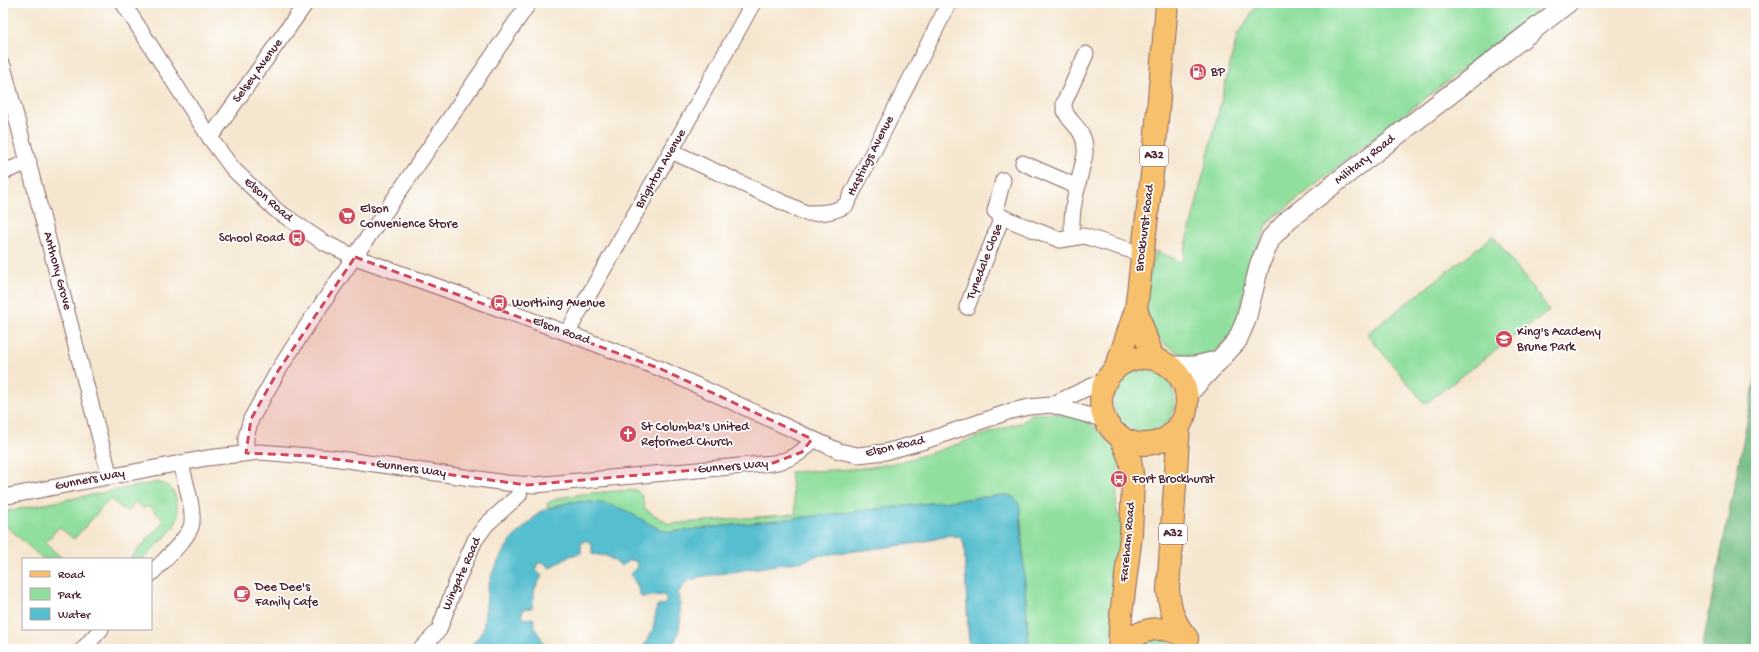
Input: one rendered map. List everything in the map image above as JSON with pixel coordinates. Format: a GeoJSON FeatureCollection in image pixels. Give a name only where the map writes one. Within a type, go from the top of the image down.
{"type":"FeatureCollection","features":[{"type":"Feature","properties":{"kind":"main road","name":"Brockhurst Road"},"geometry":{"type":"LineString","coordinates":[[1111,373],[1136,309],[1154,157],[1168,3]]}},
{"type":"Feature","properties":{"kind":"main road","name":"Brockhurst Road"},"geometry":{"type":"LineString","coordinates":[[1136,309],[1161,362]]}},
{"type":"Feature","properties":{"kind":"main road"},"geometry":{"type":"LineString","coordinates":[[1140,358],[1161,362],[1178,374],[1184,384],[1187,395],[1186,412],[1179,426],[1170,435],[1158,441],[1145,444],[1132,442],[1113,428],[1102,407],[1102,392],[1111,373],[1127,361],[1140,358]]}},
{"type":"Feature","properties":{"kind":"main road","name":"A32"},"geometry":{"type":"LineString","coordinates":[[1179,426],[1168,590],[1174,621],[1191,644]]}},
{"type":"Feature","properties":{"kind":"main road","name":"Fareham Road"},"geometry":{"type":"LineString","coordinates":[[1113,428],[1130,459],[1133,481],[1131,535],[1121,615],[1119,649]]}},
{"type":"Feature","properties":{"kind":"main road"},"geometry":{"type":"LineString","coordinates":[[1124,649],[1137,635],[1151,629],[1166,629],[1180,634],[1191,644]]}},
{"type":"Feature","properties":{"kind":"street","name":"Elson Road"},"geometry":{"type":"LineString","coordinates":[[123,3],[210,138],[233,169],[276,210],[323,242],[354,257],[567,333],[661,369],[812,439],[848,454],[870,455],[924,441],[1019,409],[1051,404],[1111,373]]}},
{"type":"Feature","properties":{"kind":"street","name":"Selsey Avenue"},"geometry":{"type":"LineString","coordinates":[[210,138],[306,3]]}},
{"type":"Feature","properties":{"kind":"street"},"geometry":{"type":"LineString","coordinates":[[246,453],[246,437],[251,419],[278,371],[354,257],[529,3]]}},
{"type":"Feature","properties":{"kind":"street","name":"Brighton Avenue"},"geometry":{"type":"LineString","coordinates":[[567,333],[671,152],[753,3]]}},
{"type":"Feature","properties":{"kind":"street","name":"Hastings Avenue"},"geometry":{"type":"LineString","coordinates":[[671,152],[806,213],[820,214],[839,210],[846,205],[949,3]]}},
{"type":"Feature","properties":{"kind":"street","name":"Military Road"},"geometry":{"type":"LineString","coordinates":[[1187,395],[1237,341],[1246,320],[1260,263],[1271,238],[1289,219],[1568,3]]}},
{"type":"Feature","properties":{"kind":"street"},"geometry":{"type":"LineString","coordinates":[[1073,238],[1072,220],[1086,150],[1080,130],[1066,115],[1064,103],[1086,54]]}},
{"type":"Feature","properties":{"kind":"street","name":"Anthony Grove"},"geometry":{"type":"LineString","coordinates":[[3,66],[110,476]]}},
{"type":"Feature","properties":{"kind":"street"},"geometry":{"type":"LineString","coordinates":[[3,172],[29,162]]}},
{"type":"Feature","properties":{"kind":"street"},"geometry":{"type":"LineString","coordinates":[[1023,163],[1078,187]]}},
{"type":"Feature","properties":{"kind":"street"},"geometry":{"type":"LineString","coordinates":[[1003,180],[995,211],[1002,217],[1060,240],[1084,236],[1142,254]]}},
{"type":"Feature","properties":{"kind":"street","name":"Tynedale Close"},"geometry":{"type":"LineString","coordinates":[[968,307],[1002,217]]}},
{"type":"Feature","properties":{"kind":"street"},"geometry":{"type":"LineString","coordinates":[[1161,362],[1195,366],[1220,360]]}},
{"type":"Feature","properties":{"kind":"street","name":"Elson Road"},"geometry":{"type":"LineString","coordinates":[[1051,404],[1113,428]]}},
{"type":"Feature","properties":{"kind":"street","name":"Gunners Way"},"geometry":{"type":"LineString","coordinates":[[3,497],[181,463],[246,453],[272,452],[319,456],[521,485],[562,483],[772,463],[785,460],[802,452],[812,439]]}},
{"type":"Feature","properties":{"kind":"street"},"geometry":{"type":"LineString","coordinates":[[152,573],[186,535],[191,525],[192,513],[181,463]]}},
{"type":"Feature","properties":{"kind":"street","name":"Wingate Road"},"geometry":{"type":"LineString","coordinates":[[421,649],[438,630],[456,583],[475,540],[486,525],[519,495],[521,485]]}},
{"type":"Feature","properties":{"kind":"street"},"geometry":{"type":"LineString","coordinates":[[83,649],[100,630]]}},
{"type":"Feature","properties":{"kind":"highlighted area"},"geometry":{"type":"Polygon","coordinates":[[[355,257],[661,369],[812,439],[802,452],[773,463],[527,485],[312,456],[246,453],[251,419],[278,371],[355,257]]]}},
{"type":"Feature","properties":{"kind":"green space"},"geometry":{"type":"Polygon","coordinates":[[[1258,3],[1547,3],[1269,221],[1253,257],[1234,332],[1211,355],[1193,357],[1183,355],[1164,344],[1151,329],[1145,297],[1156,251],[1182,262],[1237,36],[1258,3]]]}},
{"type":"Feature","properties":{"kind":"green space"},"geometry":{"type":"Polygon","coordinates":[[[1493,236],[1549,310],[1425,404],[1367,334],[1493,236]]]}},
{"type":"Feature","properties":{"kind":"green space"},"geometry":{"type":"Polygon","coordinates":[[[1144,370],[1161,375],[1166,379],[1170,384],[1175,401],[1170,418],[1166,423],[1161,427],[1144,432],[1127,427],[1122,423],[1118,418],[1113,401],[1118,384],[1122,379],[1127,375],[1144,370]]]}},
{"type":"Feature","properties":{"kind":"green space"},"geometry":{"type":"Polygon","coordinates":[[[1756,376],[1756,649],[1702,649],[1756,376]]]}},
{"type":"Feature","properties":{"kind":"green space"},"geometry":{"type":"Polygon","coordinates":[[[1053,413],[1075,416],[1091,424],[1114,445],[1119,458],[1116,508],[1123,529],[1110,649],[1029,649],[1020,508],[1003,495],[670,532],[659,529],[607,505],[574,502],[548,508],[547,504],[553,500],[575,495],[636,490],[642,496],[645,509],[669,524],[796,514],[790,472],[856,469],[896,463],[947,448],[1020,423],[1026,420],[1030,414],[1053,413]]]}},
{"type":"Feature","properties":{"kind":"green space"},"geometry":{"type":"Polygon","coordinates":[[[158,482],[173,490],[178,508],[178,516],[174,527],[145,558],[131,558],[164,521],[149,506],[143,508],[136,502],[127,512],[110,499],[74,539],[59,527],[45,543],[62,558],[42,558],[3,523],[3,512],[158,482]]]}},
{"type":"Feature","properties":{"kind":"green space"},"geometry":{"type":"Polygon","coordinates":[[[1156,639],[1166,640],[1179,649],[1134,649],[1137,646],[1156,639]]]}},
{"type":"Feature","properties":{"kind":"water"},"geometry":{"type":"Polygon","coordinates":[[[1003,495],[1014,498],[1018,502],[1020,508],[1029,649],[969,649],[964,544],[961,538],[951,535],[918,543],[816,556],[803,561],[699,577],[686,582],[678,593],[680,622],[675,642],[671,649],[648,649],[644,646],[653,629],[657,606],[665,604],[667,599],[663,595],[641,597],[637,585],[630,574],[637,567],[636,561],[629,560],[622,566],[607,556],[592,554],[592,545],[586,540],[581,544],[581,553],[570,556],[550,568],[543,562],[537,564],[536,570],[542,576],[535,588],[532,608],[524,609],[521,615],[524,619],[533,618],[536,630],[544,643],[538,649],[468,649],[483,631],[488,587],[492,574],[503,552],[513,538],[541,511],[570,502],[602,503],[623,509],[659,529],[670,532],[1003,495]]]}},
{"type":"Feature","properties":{"kind":"place","name":"BP"},"geometry":{"type":"Point","coordinates":[1198,72]}},
{"type":"Feature","properties":{"kind":"place","name":"Elson Convenience Store"},"geometry":{"type":"Point","coordinates":[347,216]}},
{"type":"Feature","properties":{"kind":"place","name":"School Road"},"geometry":{"type":"Point","coordinates":[297,238]}},
{"type":"Feature","properties":{"kind":"place","name":"Worthing Avenue"},"geometry":{"type":"Point","coordinates":[499,303]}},
{"type":"Feature","properties":{"kind":"place","name":"King's Academy Brune Park"},"geometry":{"type":"Point","coordinates":[1504,339]}},
{"type":"Feature","properties":{"kind":"place","name":"St Columba's United Reformed Church"},"geometry":{"type":"Point","coordinates":[628,434]}},
{"type":"Feature","properties":{"kind":"place","name":"Fort Brockhurst"},"geometry":{"type":"Point","coordinates":[1119,479]}},
{"type":"Feature","properties":{"kind":"place","name":"Dee Dee's Family Cafe"},"geometry":{"type":"Point","coordinates":[242,594]}}]}
